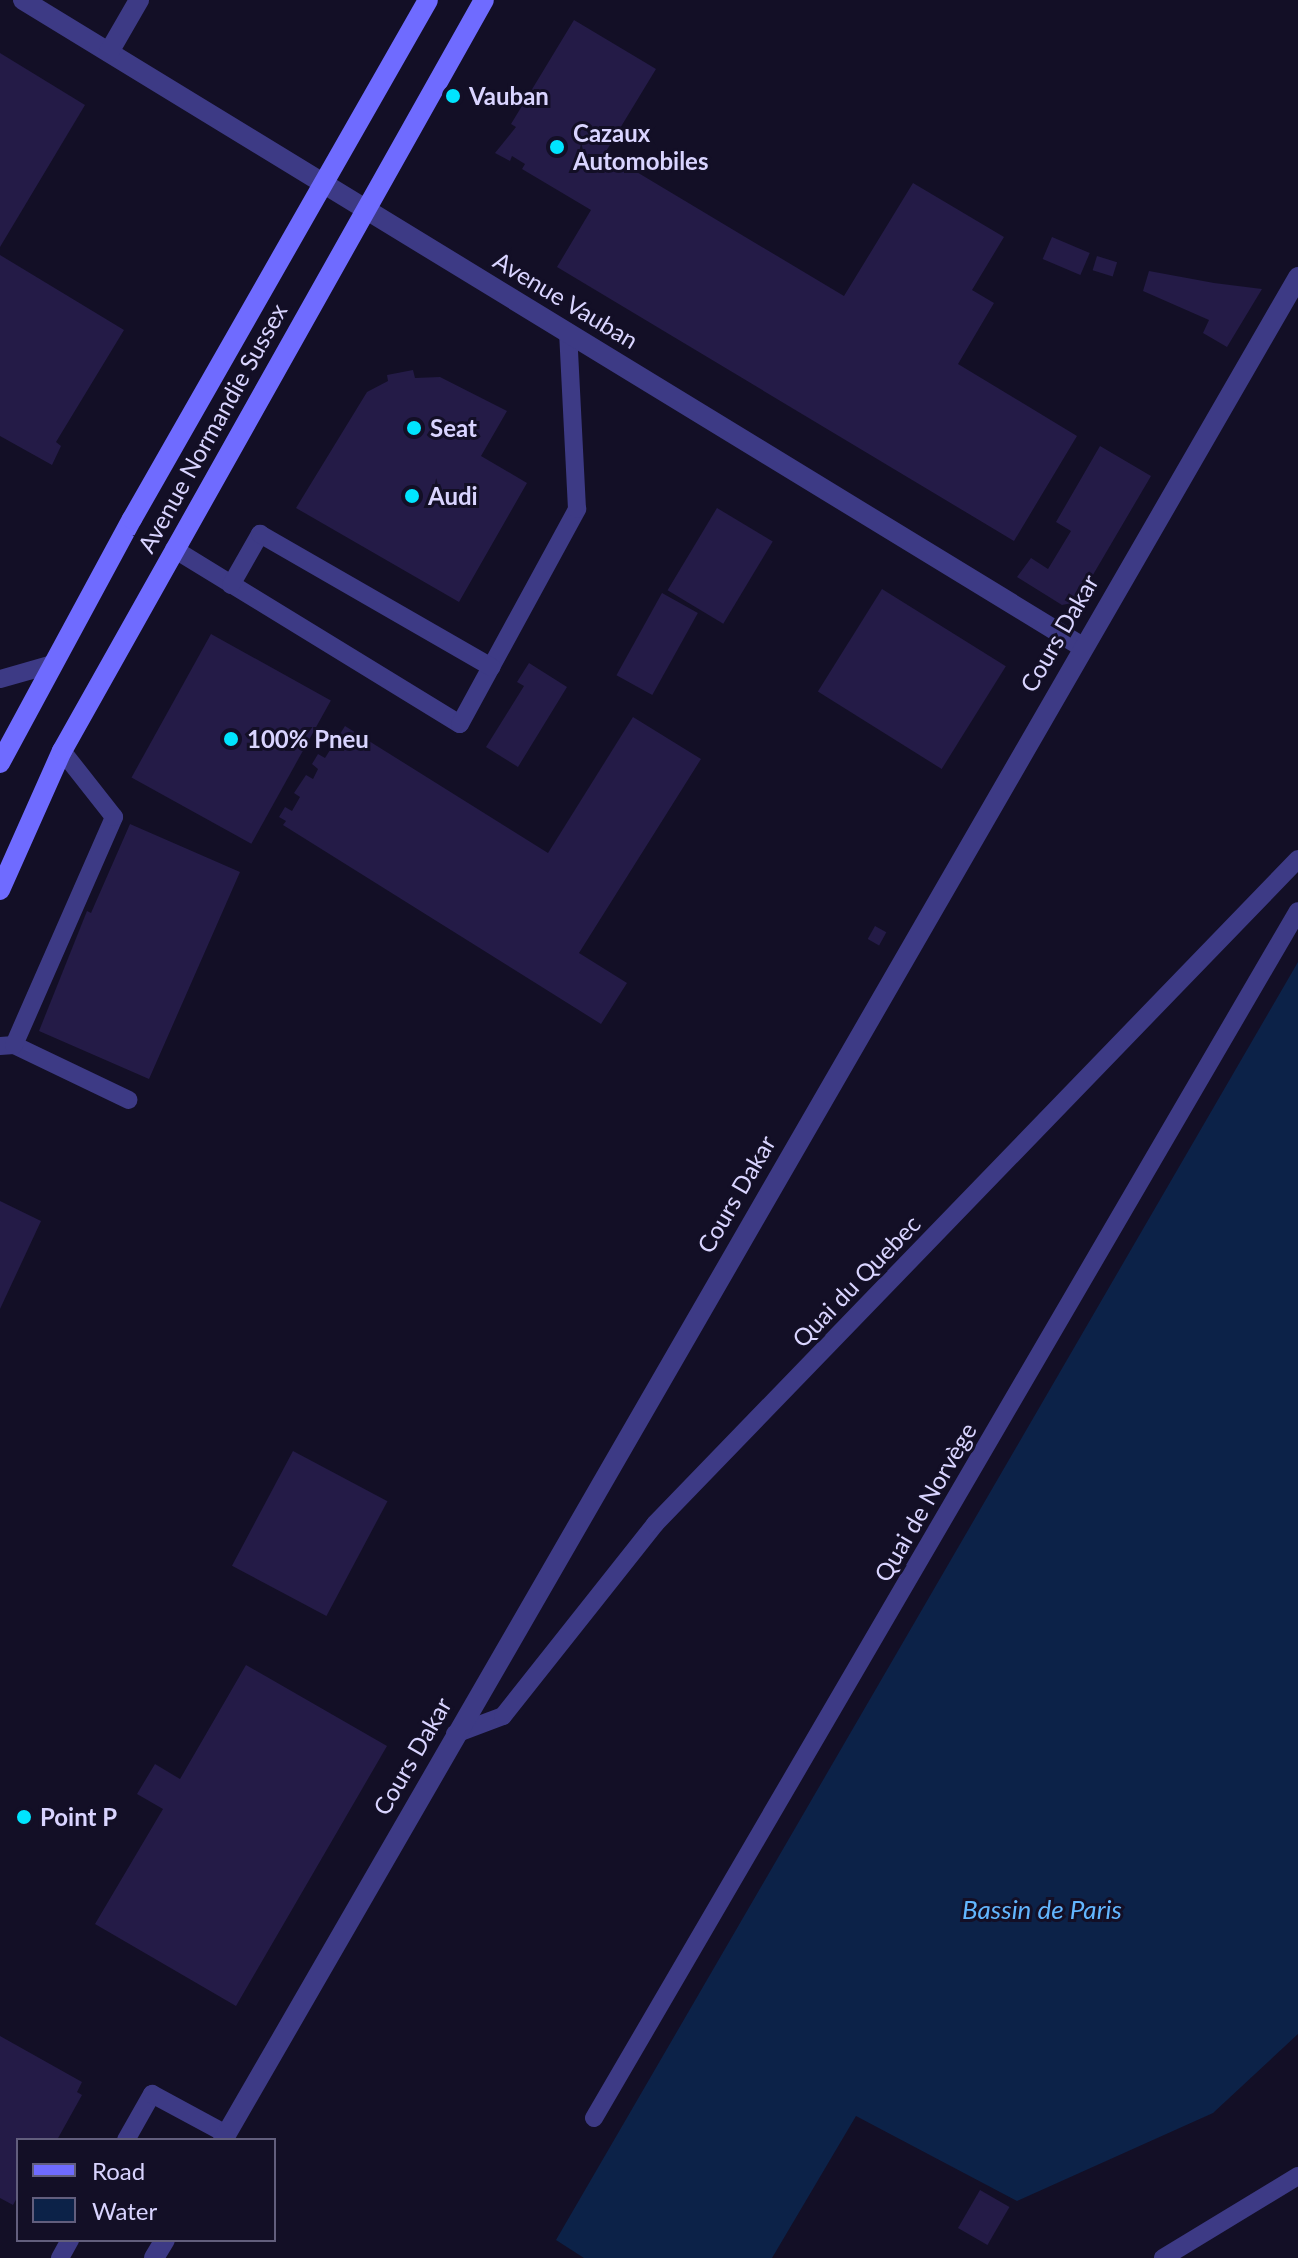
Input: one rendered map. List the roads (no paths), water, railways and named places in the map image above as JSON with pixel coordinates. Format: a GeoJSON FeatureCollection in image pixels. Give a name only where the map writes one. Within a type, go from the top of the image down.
{"type":"FeatureCollection","features":[{"type":"Feature","properties":{"kind":"main road","name":"Avenue Normandie Sussex"},"geometry":{"type":"LineString","coordinates":[[0,763],[428,0]]}},
{"type":"Feature","properties":{"kind":"main road","name":"Avenue Normandie Sussex"},"geometry":{"type":"LineString","coordinates":[[0,890],[62,751],[484,0]]}},
{"type":"Feature","properties":{"kind":"street","name":"Avenue Vauban"},"geometry":{"type":"LineString","coordinates":[[23,0],[1081,646]]}},
{"type":"Feature","properties":{"kind":"street"},"geometry":{"type":"LineString","coordinates":[[109,52],[139,0]]}},
{"type":"Feature","properties":{"kind":"street","name":"Cours Dakar"},"geometry":{"type":"LineString","coordinates":[[225,2137],[1081,646],[1298,277]]}},
{"type":"Feature","properties":{"kind":"lane"},"geometry":{"type":"LineString","coordinates":[[174,549],[460,724],[577,509],[568,332]]}},
{"type":"Feature","properties":{"kind":"lane"},"geometry":{"type":"LineString","coordinates":[[231,585],[260,534],[491,667]]}},
{"type":"Feature","properties":{"kind":"lane"},"geometry":{"type":"LineString","coordinates":[[0,679],[53,664]]}},
{"type":"Feature","properties":{"kind":"lane"},"geometry":{"type":"LineString","coordinates":[[62,751],[114,817],[7,1045],[129,1100]]}},
{"type":"Feature","properties":{"kind":"lane","name":"Quai du Quebec"},"geometry":{"type":"LineString","coordinates":[[455,1734],[503,1716],[655,1524],[1298,859]]}},
{"type":"Feature","properties":{"kind":"lane","name":"Quai de Norvège"},"geometry":{"type":"LineString","coordinates":[[594,2118],[1298,911]]}},
{"type":"Feature","properties":{"kind":"lane"},"geometry":{"type":"LineString","coordinates":[[127,2138],[152,2094],[225,2137]]}},
{"type":"Feature","properties":{"kind":"lane"},"geometry":{"type":"LineString","coordinates":[[1163,2258],[1298,2176]]}},
{"type":"Feature","properties":{"kind":"water","name":"Bassin de Paris"},"geometry":{"type":"Polygon","coordinates":[[[1298,962],[1298,2034],[1213,2113],[1017,2201],[856,2116],[772,2258],[584,2258],[556,2240],[1298,962]]]}},
{"type":"Feature","properties":{"kind":"place","name":"Vauban"},"geometry":{"type":"Point","coordinates":[453,96]}},
{"type":"Feature","properties":{"kind":"place","name":"Cazaux Automobiles"},"geometry":{"type":"Point","coordinates":[557,147]}},
{"type":"Feature","properties":{"kind":"place","name":"Seat"},"geometry":{"type":"Point","coordinates":[414,428]}},
{"type":"Feature","properties":{"kind":"place","name":"Audi"},"geometry":{"type":"Point","coordinates":[412,496]}},
{"type":"Feature","properties":{"kind":"place","name":"100% Pneu"},"geometry":{"type":"Point","coordinates":[231,739]}},
{"type":"Feature","properties":{"kind":"place","name":"Point P"},"geometry":{"type":"Point","coordinates":[24,1817]}}]}
